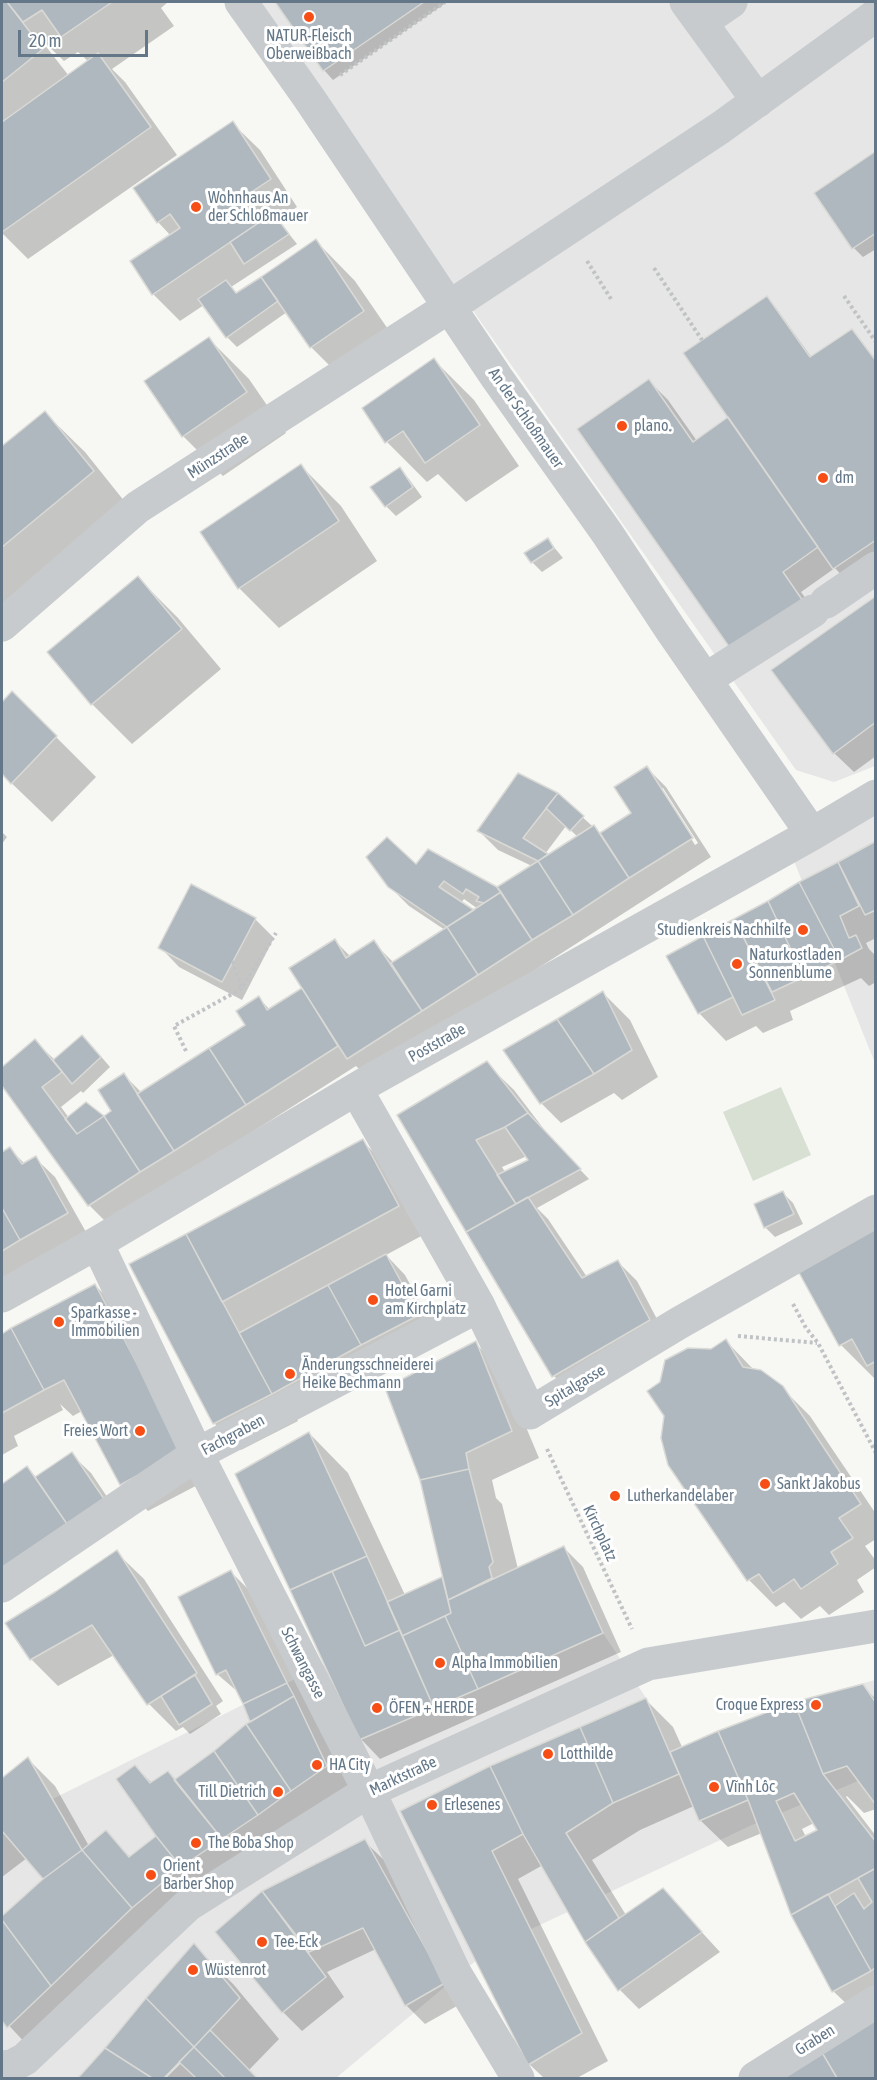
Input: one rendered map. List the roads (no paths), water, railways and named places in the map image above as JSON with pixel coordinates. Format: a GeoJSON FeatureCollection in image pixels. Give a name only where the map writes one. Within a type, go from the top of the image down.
{"type":"FeatureCollection","features":[{"type":"Feature","properties":{"kind":"street","name":"An der Schloßmauer"},"geometry":{"type":"LineString","coordinates":[[241,2],[812,834]]}},
{"type":"Feature","properties":{"kind":"street"},"geometry":{"type":"LineString","coordinates":[[731,2],[694,12],[758,101]]}},
{"type":"Feature","properties":{"kind":"street","name":"Münzstraße"},"geometry":{"type":"LineString","coordinates":[[2,625],[138,507],[449,307],[720,128],[876,15]]}},
{"type":"Feature","properties":{"kind":"street"},"geometry":{"type":"LineString","coordinates":[[706,679],[820,607],[876,568]]}},
{"type":"Feature","properties":{"kind":"street","name":"Poststraße"},"geometry":{"type":"LineString","coordinates":[[2,1296],[97,1243],[356,1089],[876,796]]}},
{"type":"Feature","properties":{"kind":"street","name":"Spitalgasse"},"geometry":{"type":"LineString","coordinates":[[356,1089],[479,1306],[530,1413],[679,1323],[876,1211]]}},
{"type":"Feature","properties":{"kind":"street","name":"Schwangasse"},"geometry":{"type":"LineString","coordinates":[[97,1243],[197,1454],[369,1791],[456,1973],[518,2079]]}},
{"type":"Feature","properties":{"kind":"street","name":"Fachgraben"},"geometry":{"type":"LineString","coordinates":[[2,1586],[197,1454],[479,1306]]}},
{"type":"Feature","properties":{"kind":"street","name":"Marktstraße"},"geometry":{"type":"LineString","coordinates":[[2,2067],[12,2066],[25,2059],[188,1905],[369,1791],[648,1664],[711,1652],[872,1633]]}},
{"type":"Feature","properties":{"kind":"street","name":"Graben"},"geometry":{"type":"LineString","coordinates":[[755,2079],[876,2002]]}},
{"type":"Feature","properties":{"kind":"place","name":"NATUR-Fleisch Oberweißbach"},"geometry":{"type":"Point","coordinates":[309,17]}},
{"type":"Feature","properties":{"kind":"place","name":"Wohnhaus An der Schloßmauer"},"geometry":{"type":"Point","coordinates":[196,207]}},
{"type":"Feature","properties":{"kind":"place","name":"plano."},"geometry":{"type":"Point","coordinates":[622,426]}},
{"type":"Feature","properties":{"kind":"place","name":"dm"},"geometry":{"type":"Point","coordinates":[823,478]}},
{"type":"Feature","properties":{"kind":"place","name":"Studienkreis Nachhilfe"},"geometry":{"type":"Point","coordinates":[803,930]}},
{"type":"Feature","properties":{"kind":"place","name":"Naturkostladen Sonnenblume"},"geometry":{"type":"Point","coordinates":[737,964]}},
{"type":"Feature","properties":{"kind":"place","name":"Hotel Garni am Kirchplatz"},"geometry":{"type":"Point","coordinates":[373,1300]}},
{"type":"Feature","properties":{"kind":"place","name":"Sparkasse - Immobilien"},"geometry":{"type":"Point","coordinates":[59,1322]}},
{"type":"Feature","properties":{"kind":"place","name":"Änderungsschneiderei Heike Bechmann"},"geometry":{"type":"Point","coordinates":[290,1374]}},
{"type":"Feature","properties":{"kind":"place","name":"Freies Wort"},"geometry":{"type":"Point","coordinates":[140,1431]}},
{"type":"Feature","properties":{"kind":"place","name":"Sankt Jakobus"},"geometry":{"type":"Point","coordinates":[765,1484]}},
{"type":"Feature","properties":{"kind":"place","name":"Lutherkandelaber"},"geometry":{"type":"Point","coordinates":[615,1496]}},
{"type":"Feature","properties":{"kind":"place","name":"Alpha Immobilien"},"geometry":{"type":"Point","coordinates":[440,1663]}},
{"type":"Feature","properties":{"kind":"place","name":"Croque Express"},"geometry":{"type":"Point","coordinates":[816,1705]}},
{"type":"Feature","properties":{"kind":"place","name":"ÖFEN + HERDE"},"geometry":{"type":"Point","coordinates":[377,1708]}},
{"type":"Feature","properties":{"kind":"place","name":"Lotthilde"},"geometry":{"type":"Point","coordinates":[548,1754]}},
{"type":"Feature","properties":{"kind":"place","name":"HA City"},"geometry":{"type":"Point","coordinates":[317,1765]}},
{"type":"Feature","properties":{"kind":"place","name":"Vĩnh Lôc"},"geometry":{"type":"Point","coordinates":[714,1787]}},
{"type":"Feature","properties":{"kind":"place","name":"Till Dietrich"},"geometry":{"type":"Point","coordinates":[278,1792]}},
{"type":"Feature","properties":{"kind":"place","name":"Erlesenes"},"geometry":{"type":"Point","coordinates":[432,1805]}},
{"type":"Feature","properties":{"kind":"place","name":"The Boba Shop"},"geometry":{"type":"Point","coordinates":[196,1843]}},
{"type":"Feature","properties":{"kind":"place","name":"Orient Barber Shop"},"geometry":{"type":"Point","coordinates":[151,1875]}},
{"type":"Feature","properties":{"kind":"place","name":"Tee-Eck"},"geometry":{"type":"Point","coordinates":[262,1942]}},
{"type":"Feature","properties":{"kind":"place","name":"Wüstenrot"},"geometry":{"type":"Point","coordinates":[193,1970]}}]}
